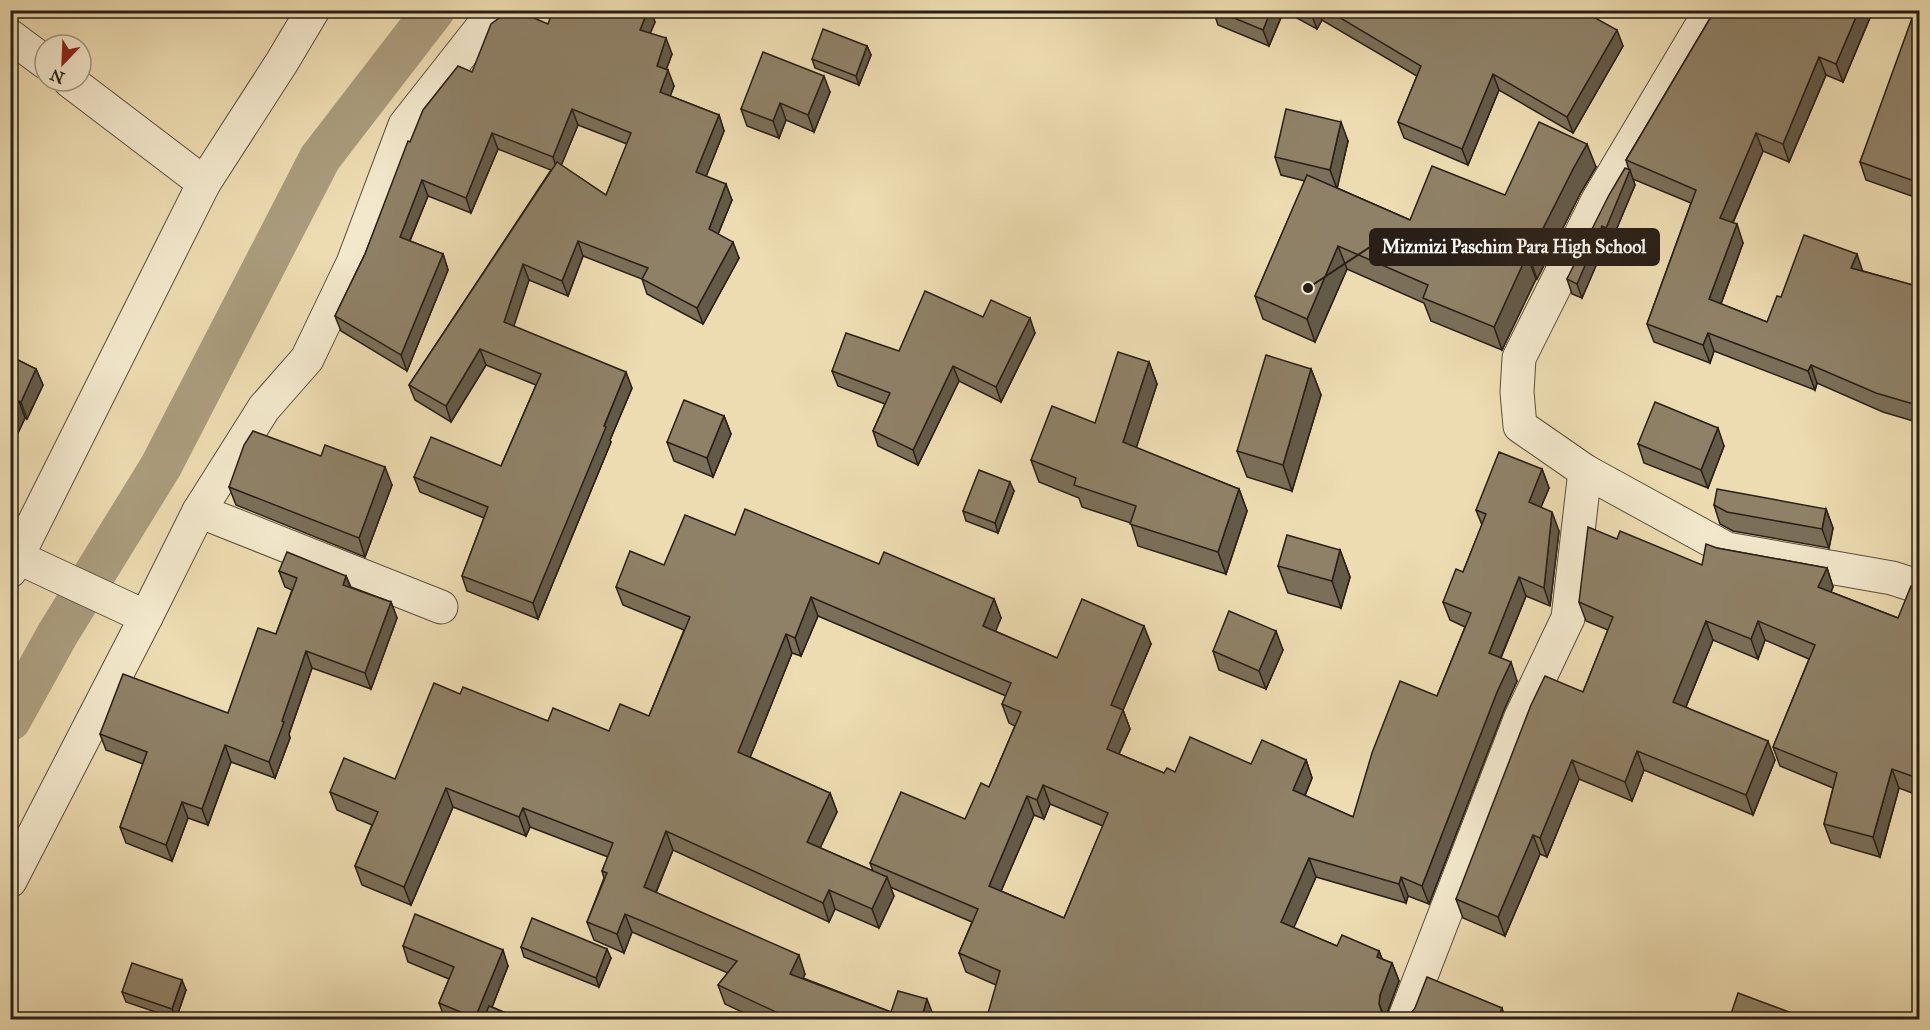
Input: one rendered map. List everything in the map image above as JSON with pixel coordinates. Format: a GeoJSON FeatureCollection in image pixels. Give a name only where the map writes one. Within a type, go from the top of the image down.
{"type":"FeatureCollection","features":[{"type":"Feature","properties":{"kind":"street"},"geometry":{"type":"LineString","coordinates":[[139,613],[22,565],[204,183],[313,10]]}},
{"type":"Feature","properties":{"kind":"street"},"geometry":{"type":"LineString","coordinates":[[10,881],[139,613],[199,511],[264,408],[307,359],[353,263],[405,125],[483,26],[506,10]]}},
{"type":"Feature","properties":{"kind":"street"},"geometry":{"type":"LineString","coordinates":[[1711,10],[1598,200],[1519,358],[1517,392],[1520,426],[1585,471],[1727,549],[1892,578],[1920,587]]}},
{"type":"Feature","properties":{"kind":"street"},"geometry":{"type":"LineString","coordinates":[[10,36],[33,53]]}},
{"type":"Feature","properties":{"kind":"street"},"geometry":{"type":"LineString","coordinates":[[86,93],[204,183]]}},
{"type":"Feature","properties":{"kind":"street"},"geometry":{"type":"LineString","coordinates":[[1404,1020],[1521,717],[1568,618],[1585,471]]}},
{"type":"Feature","properties":{"kind":"street"},"geometry":{"type":"LineString","coordinates":[[199,511],[441,607]]}},
{"type":"Feature","properties":{"kind":"building"},"geometry":{"type":"Polygon","coordinates":[[[510,10],[548,24],[553,10],[648,10],[640,30],[666,38],[657,66],[668,70],[660,92],[719,115],[696,172],[726,184],[709,229],[733,242],[697,308],[642,279],[648,268],[578,241],[562,281],[523,264],[504,322],[626,372],[604,426],[606,427],[533,603],[462,576],[488,507],[414,477],[431,437],[501,466],[541,374],[480,349],[446,406],[409,385],[557,162],[606,195],[631,133],[572,109],[553,157],[492,133],[466,198],[422,180],[400,237],[443,254],[401,355],[335,316],[365,254],[408,141],[410,142],[423,110],[458,66],[472,72],[491,24],[510,10]]]}},
{"type":"Feature","properties":{"kind":"building"},"geometry":{"type":"Polygon","coordinates":[[[1215,10],[1271,10],[1263,30],[1215,10]]]}},
{"type":"Feature","properties":{"kind":"building"},"geometry":{"type":"Polygon","coordinates":[[[1327,10],[1581,10],[1617,30],[1567,117],[1493,74],[1462,149],[1398,122],[1421,66],[1327,10]]]}},
{"type":"Feature","properties":{"kind":"building"},"geometry":{"type":"Polygon","coordinates":[[[1715,10],[1859,10],[1836,64],[1819,57],[1783,144],[1756,133],[1720,218],[1737,224],[1709,299],[1767,322],[1777,296],[1781,297],[1804,235],[1857,254],[1851,268],[1920,287],[1920,406],[1876,393],[1811,365],[1808,371],[1708,333],[1703,345],[1647,324],[1696,190],[1626,160],[1715,10]]]}},
{"type":"Feature","properties":{"kind":"building"},"geometry":{"type":"Polygon","coordinates":[[[1915,10],[1920,10],[1920,183],[1860,162],[1915,10]]]}},
{"type":"Feature","properties":{"kind":"building"},"geometry":{"type":"Polygon","coordinates":[[[823,29],[867,46],[856,76],[812,59],[823,29]]]}},
{"type":"Feature","properties":{"kind":"building"},"geometry":{"type":"Polygon","coordinates":[[[763,52],[824,76],[808,115],[780,103],[773,121],[741,109],[763,52]]]}},
{"type":"Feature","properties":{"kind":"building"},"geometry":{"type":"Polygon","coordinates":[[[1286,109],[1341,122],[1330,170],[1275,157],[1286,109]]]}},
{"type":"Feature","properties":{"kind":"building"},"geometry":{"type":"Polygon","coordinates":[[[1539,122],[1587,144],[1529,256],[1527,255],[1494,327],[1423,298],[1428,285],[1338,246],[1307,319],[1255,296],[1307,175],[1410,220],[1432,166],[1505,195],[1539,122]]]}},
{"type":"Feature","properties":{"kind":"building"},"geometry":{"type":"Polygon","coordinates":[[[1625,168],[1630,170],[1606,228],[1602,226],[1577,284],[1567,279],[1625,168]]]}},
{"type":"Feature","properties":{"kind":"building"},"geometry":{"type":"Polygon","coordinates":[[[925,291],[983,317],[991,300],[1030,318],[996,387],[953,366],[913,450],[873,431],[890,393],[832,371],[846,333],[899,351],[925,291]]]}},
{"type":"Feature","properties":{"kind":"building"},"geometry":{"type":"Polygon","coordinates":[[[1118,352],[1149,362],[1123,442],[1239,489],[1218,552],[1130,524],[1136,506],[1074,485],[1076,478],[1031,460],[1052,406],[1095,423],[1118,352]]]}},
{"type":"Feature","properties":{"kind":"building"},"geometry":{"type":"Polygon","coordinates":[[[1266,355],[1311,369],[1283,465],[1237,451],[1266,355]]]}},
{"type":"Feature","properties":{"kind":"building"},"geometry":{"type":"Polygon","coordinates":[[[10,356],[36,369],[10,420],[10,356]]]}},
{"type":"Feature","properties":{"kind":"building"},"geometry":{"type":"Polygon","coordinates":[[[684,400],[724,416],[707,458],[667,442],[684,400]]]}},
{"type":"Feature","properties":{"kind":"building"},"geometry":{"type":"Polygon","coordinates":[[[1655,402],[1718,428],[1701,470],[1638,444],[1655,402]]]}},
{"type":"Feature","properties":{"kind":"building"},"geometry":{"type":"Polygon","coordinates":[[[253,431],[321,456],[325,445],[385,467],[359,538],[229,487],[244,445],[253,431]]]}},
{"type":"Feature","properties":{"kind":"building"},"geometry":{"type":"Polygon","coordinates":[[[1499,452],[1542,469],[1529,502],[1552,512],[1544,588],[1519,577],[1489,653],[1511,662],[1497,692],[1422,886],[1401,877],[1399,884],[1309,858],[1281,922],[1337,946],[1342,935],[1379,951],[1377,957],[1392,963],[1379,1004],[1382,1013],[1396,1020],[986,1020],[1000,971],[959,953],[978,909],[870,863],[901,792],[965,819],[981,783],[989,787],[1021,712],[1002,704],[1011,683],[811,597],[795,638],[786,634],[738,752],[830,793],[807,842],[887,877],[872,909],[829,890],[823,903],[666,831],[644,887],[799,955],[790,974],[891,1012],[898,991],[927,999],[921,1020],[793,1020],[718,985],[737,961],[625,914],[617,934],[587,922],[607,873],[602,871],[613,843],[523,808],[519,817],[446,788],[404,887],[355,866],[378,812],[330,792],[344,758],[395,779],[434,683],[460,694],[463,687],[548,721],[553,708],[609,731],[620,704],[649,716],[690,617],[616,587],[630,551],[664,565],[685,515],[735,535],[745,509],[879,564],[884,552],[994,599],[983,626],[1057,658],[1082,599],[1144,626],[1111,705],[1123,710],[1107,749],[1164,773],[1167,768],[1175,772],[1190,737],[1251,764],[1262,740],[1306,760],[1293,790],[1353,817],[1372,753],[1400,681],[1437,696],[1471,613],[1443,602],[1456,569],[1463,572],[1486,514],[1476,510],[1499,452]],[[1043,785],[1037,800],[1027,796],[989,886],[1064,918],[1108,813],[1043,785]]]}},
{"type":"Feature","properties":{"kind":"building"},"geometry":{"type":"Polygon","coordinates":[[[979,470],[1010,482],[995,523],[963,511],[979,470]]]}},
{"type":"Feature","properties":{"kind":"building"},"geometry":{"type":"Polygon","coordinates":[[[1717,489],[1826,509],[1822,529],[1727,512],[1714,505],[1717,489]]]}},
{"type":"Feature","properties":{"kind":"building"},"geometry":{"type":"Polygon","coordinates":[[[1588,527],[1617,539],[1620,531],[1702,565],[1706,544],[1827,568],[1818,587],[1898,618],[1911,586],[1920,585],[1920,779],[1892,769],[1873,837],[1824,824],[1837,773],[1773,747],[1815,645],[1758,621],[1751,639],[1706,621],[1673,702],[1768,741],[1746,795],[1637,751],[1625,782],[1572,760],[1540,838],[1533,835],[1498,917],[1456,899],[1531,705],[1545,676],[1583,692],[1613,617],[1579,602],[1588,527]]]}},
{"type":"Feature","properties":{"kind":"building"},"geometry":{"type":"Polygon","coordinates":[[[1287,535],[1340,550],[1332,581],[1278,566],[1287,535]]]}},
{"type":"Feature","properties":{"kind":"building"},"geometry":{"type":"Polygon","coordinates":[[[287,552],[346,576],[343,585],[391,602],[365,673],[306,651],[269,762],[225,745],[202,809],[182,802],[166,845],[120,827],[147,752],[100,734],[123,674],[228,713],[258,628],[276,634],[297,578],[279,571],[287,552]]]}},
{"type":"Feature","properties":{"kind":"building"},"geometry":{"type":"Polygon","coordinates":[[[1229,611],[1276,631],[1259,671],[1213,651],[1229,611]]]}},
{"type":"Feature","properties":{"kind":"building"},"geometry":{"type":"Polygon","coordinates":[[[415,914],[503,950],[475,1018],[439,1003],[454,967],[403,946],[415,914]]]}},
{"type":"Feature","properties":{"kind":"building"},"geometry":{"type":"Polygon","coordinates":[[[532,918],[607,949],[596,978],[521,947],[532,918]]]}},
{"type":"Feature","properties":{"kind":"building"},"geometry":{"type":"Polygon","coordinates":[[[132,963],[182,980],[172,1009],[122,992],[132,963]]]}},
{"type":"Feature","properties":{"kind":"building"},"geometry":{"type":"Polygon","coordinates":[[[1427,977],[1502,1008],[1497,1020],[1401,1020],[1409,1016],[1415,1008],[1427,977]]]}},
{"type":"Feature","properties":{"kind":"building"},"geometry":{"type":"Polygon","coordinates":[[[1738,993],[1797,1015],[1796,1020],[1729,1020],[1738,993]]]}},
{"type":"Feature","properties":{"kind":"building"},"geometry":{"type":"Polygon","coordinates":[[[489,1006],[522,1020],[483,1020],[489,1006]]]}},
{"type":"Feature","properties":{"kind":"waterway"},"geometry":{"type":"LineString","coordinates":[[10,720],[57,635],[161,466],[320,158],[434,10]]}},
{"type":"Feature","properties":{"kind":"place","name":"Mizmizi Paschim Para High School"},"geometry":{"type":"Point","coordinates":[1308,288]}}]}
